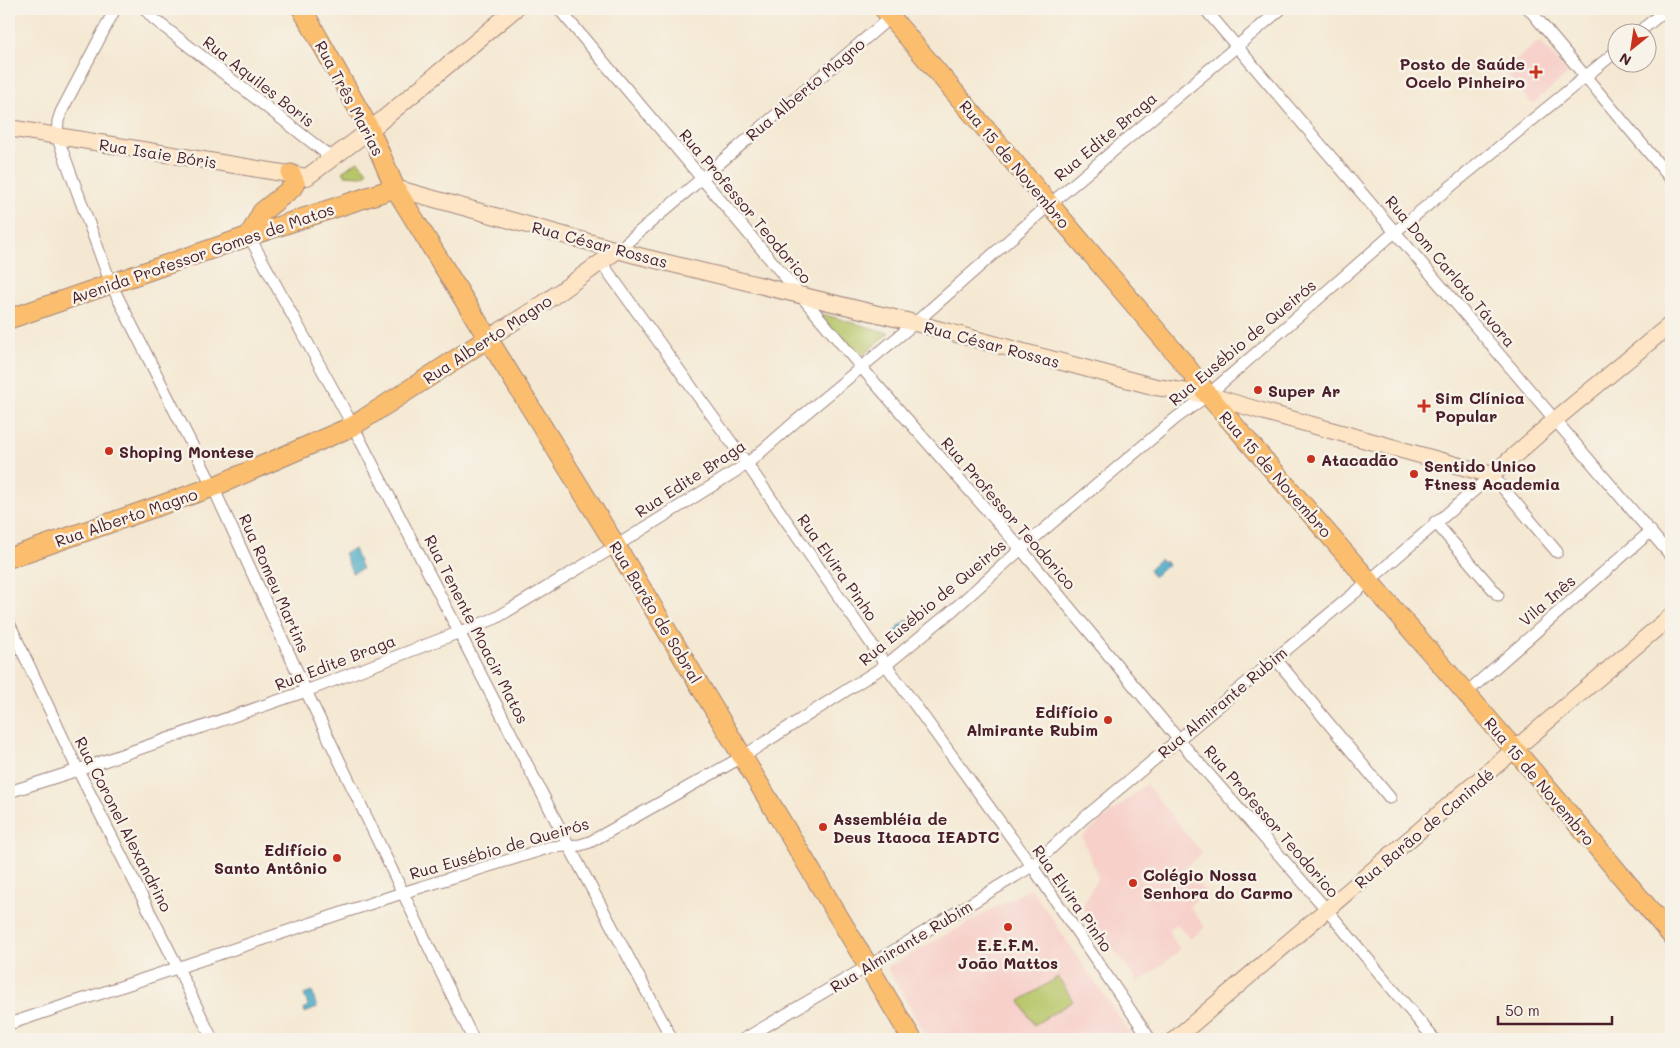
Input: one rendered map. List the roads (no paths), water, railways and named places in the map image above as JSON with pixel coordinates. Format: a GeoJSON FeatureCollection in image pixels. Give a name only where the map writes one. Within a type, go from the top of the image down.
{"type":"FeatureCollection","features":[{"type":"Feature","properties":{"kind":"main road","name":"Rua Três Marias"},"geometry":{"type":"LineString","coordinates":[[302,9],[370,130],[395,188]]}},
{"type":"Feature","properties":{"kind":"main road"},"geometry":{"type":"LineString","coordinates":[[249,236],[262,212],[292,188],[299,175],[332,158],[370,130],[515,9]]}},
{"type":"Feature","properties":{"kind":"main road","name":"Rua 15 de Novembro"},"geometry":{"type":"LineString","coordinates":[[892,11],[1049,205],[1183,362],[1208,395],[1515,750],[1671,936]]}},
{"type":"Feature","properties":{"kind":"main road","name":"Rua Isaie Bóris"},"geometry":{"type":"LineString","coordinates":[[9,128],[299,175]]}},
{"type":"Feature","properties":{"kind":"main road","name":"Avenida Professor Gomes de Matos"},"geometry":{"type":"LineString","coordinates":[[9,319],[395,188]]}},
{"type":"Feature","properties":{"kind":"main road","name":"Rua César Rossas"},"geometry":{"type":"LineString","coordinates":[[395,188],[618,250],[915,323],[1156,387],[1208,395],[1492,475]]}},
{"type":"Feature","properties":{"kind":"main road","name":"Rua Barão de Sobral"},"geometry":{"type":"LineString","coordinates":[[395,188],[616,546],[912,1039]]}},
{"type":"Feature","properties":{"kind":"main road","name":"Rua Alberto Magno"},"geometry":{"type":"LineString","coordinates":[[9,558],[213,487],[353,426],[487,339],[618,250]]}},
{"type":"Feature","properties":{"kind":"main road","name":"Rua Almirante Rubim"},"geometry":{"type":"LineString","coordinates":[[1492,475],[1556,419],[1671,324]]}},
{"type":"Feature","properties":{"kind":"main road","name":"Rua Barão de Canindé"},"geometry":{"type":"LineString","coordinates":[[1175,1039],[1671,616]]}},
{"type":"Feature","properties":{"kind":"street"},"geometry":{"type":"LineString","coordinates":[[58,136],[58,121],[61,112],[115,9]]}},
{"type":"Feature","properties":{"kind":"street","name":"Rua Aquiles Boris"},"geometry":{"type":"LineString","coordinates":[[145,9],[154,20],[332,158]]}},
{"type":"Feature","properties":{"kind":"street","name":"Rua Professor Teodorico"},"geometry":{"type":"LineString","coordinates":[[559,9],[861,367],[1021,549],[1178,739],[1328,910],[1434,1039]]}},
{"type":"Feature","properties":{"kind":"street","name":"Rua Dom Carloto Távora"},"geometry":{"type":"LineString","coordinates":[[1204,9],[1671,556]]}},
{"type":"Feature","properties":{"kind":"street","name":"Rua Edite Braga"},"geometry":{"type":"LineString","coordinates":[[9,792],[306,691],[496,618],[616,546],[747,464],[915,323],[1049,205],[1281,9]]}},
{"type":"Feature","properties":{"kind":"street"},"geometry":{"type":"LineString","coordinates":[[1529,9],[1671,179]]}},
{"type":"Feature","properties":{"kind":"street"},"geometry":{"type":"LineString","coordinates":[[1651,22],[1667,9]]}},
{"type":"Feature","properties":{"kind":"street","name":"Rua Alberto Magno"},"geometry":{"type":"LineString","coordinates":[[618,250],[892,11]]}},
{"type":"Feature","properties":{"kind":"street","name":"Rua Eusébio de Queirós"},"geometry":{"type":"LineString","coordinates":[[9,1024],[402,892],[551,847],[580,845],[590,842],[742,757],[886,665],[953,610],[1021,549],[1176,418],[1208,395],[1396,232],[1608,58]]}},
{"type":"Feature","properties":{"kind":"street","name":"Rua Romeu Martins"},"geometry":{"type":"LineString","coordinates":[[58,136],[110,284],[213,487],[306,691],[473,1039]]}},
{"type":"Feature","properties":{"kind":"street","name":"Rua Tenente Moacir Matos"},"geometry":{"type":"LineString","coordinates":[[249,236],[353,426],[569,846],[672,1039]]}},
{"type":"Feature","properties":{"kind":"street","name":"Rua Elvira Pinho"},"geometry":{"type":"LineString","coordinates":[[602,262],[747,464],[886,665],[1032,866],[1150,1039]]}},
{"type":"Feature","properties":{"kind":"street"},"geometry":{"type":"LineString","coordinates":[[1492,475],[1557,552]]}},
{"type":"Feature","properties":{"kind":"street","name":"Rua Almirante Rubim"},"geometry":{"type":"LineString","coordinates":[[744,1039],[1032,866],[1084,818],[1369,581],[1492,475]]}},
{"type":"Feature","properties":{"kind":"street"},"geometry":{"type":"LineString","coordinates":[[1436,522],[1498,595]]}},
{"type":"Feature","properties":{"kind":"street","name":"Vila Inês"},"geometry":{"type":"LineString","coordinates":[[1465,694],[1650,531]]}},
{"type":"Feature","properties":{"kind":"street","name":"Rua Coronel Alexandrino"},"geometry":{"type":"LineString","coordinates":[[9,623],[78,770],[212,1039]]}},
{"type":"Feature","properties":{"kind":"street"},"geometry":{"type":"LineString","coordinates":[[1275,658],[1390,798]]}},
{"type":"Feature","properties":{"kind":"water"},"geometry":{"type":"Polygon","coordinates":[[[354,549],[362,569],[352,573],[344,553],[354,549]]]}},
{"type":"Feature","properties":{"kind":"water"},"geometry":{"type":"Polygon","coordinates":[[[1160,559],[1168,565],[1152,576],[1149,569],[1160,559]]]}},
{"type":"Feature","properties":{"kind":"water"},"geometry":{"type":"Polygon","coordinates":[[[914,619],[919,623],[900,638],[894,632],[905,621],[914,619]]]}},
{"type":"Feature","properties":{"kind":"water"},"geometry":{"type":"Polygon","coordinates":[[[312,991],[317,1008],[305,1013],[304,1009],[308,1005],[304,995],[312,991]]]}},
{"type":"Feature","properties":{"kind":"place","name":"Posto de Saúde Ocelo Pinheiro"},"geometry":{"type":"Point","coordinates":[1536,72]}},
{"type":"Feature","properties":{"kind":"place","name":"Super Ar"},"geometry":{"type":"Point","coordinates":[1258,390]}},
{"type":"Feature","properties":{"kind":"place","name":"Sim Clínica Popular"},"geometry":{"type":"Point","coordinates":[1424,406]}},
{"type":"Feature","properties":{"kind":"place","name":"Shoping Montese"},"geometry":{"type":"Point","coordinates":[109,451]}},
{"type":"Feature","properties":{"kind":"place","name":"Atacadão"},"geometry":{"type":"Point","coordinates":[1311,459]}},
{"type":"Feature","properties":{"kind":"place","name":"Sentido Unico Ftness Academia"},"geometry":{"type":"Point","coordinates":[1414,474]}},
{"type":"Feature","properties":{"kind":"place","name":"Edifício Almirante Rubim"},"geometry":{"type":"Point","coordinates":[1108,720]}},
{"type":"Feature","properties":{"kind":"place","name":"Assembléia de Deus Itaoca IEADTC"},"geometry":{"type":"Point","coordinates":[823,827]}},
{"type":"Feature","properties":{"kind":"place","name":"Edifício Santo Antônio"},"geometry":{"type":"Point","coordinates":[337,858]}},
{"type":"Feature","properties":{"kind":"place","name":"Colégio Nossa Senhora do Carmo"},"geometry":{"type":"Point","coordinates":[1133,883]}},
{"type":"Feature","properties":{"kind":"place","name":"E.E.F.M. João Mattos"},"geometry":{"type":"Point","coordinates":[1008,927]}}]}
